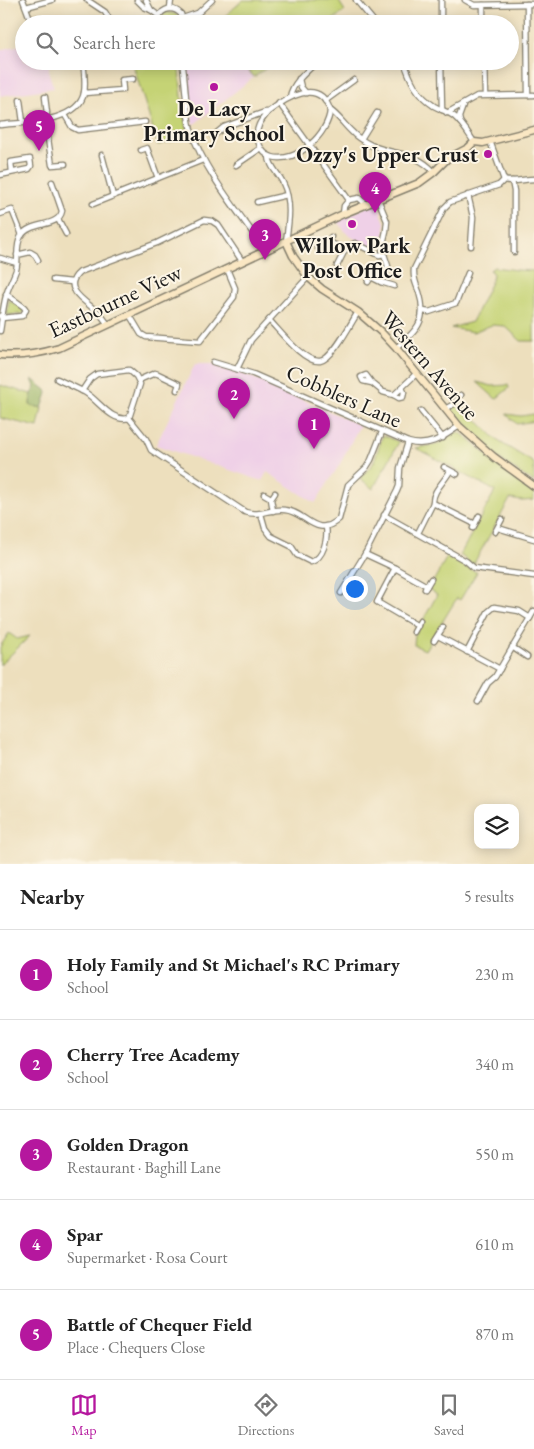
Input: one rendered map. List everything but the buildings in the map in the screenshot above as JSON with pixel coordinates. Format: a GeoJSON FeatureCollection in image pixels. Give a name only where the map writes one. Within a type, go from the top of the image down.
{"type":"FeatureCollection","features":[{"type":"Feature","properties":{"kind":"street"},"geometry":{"type":"LineString","coordinates":[[23,0],[29,15]]}},
{"type":"Feature","properties":{"kind":"street"},"geometry":{"type":"LineString","coordinates":[[26,7],[52,0]]}},
{"type":"Feature","properties":{"kind":"street"},"geometry":{"type":"LineString","coordinates":[[87,0],[107,15]]}},
{"type":"Feature","properties":{"kind":"street"},"geometry":{"type":"LineString","coordinates":[[138,0],[144,7],[158,15]]}},
{"type":"Feature","properties":{"kind":"street"},"geometry":{"type":"LineString","coordinates":[[146,0],[151,10]]}},
{"type":"Feature","properties":{"kind":"street"},"geometry":{"type":"LineString","coordinates":[[170,8],[171,0]]}},
{"type":"Feature","properties":{"kind":"street"},"geometry":{"type":"LineString","coordinates":[[192,15],[198,13],[212,0]]}},
{"type":"Feature","properties":{"kind":"street"},"geometry":{"type":"LineString","coordinates":[[356,0],[361,2],[370,15]]}},
{"type":"Feature","properties":{"kind":"street"},"geometry":{"type":"LineString","coordinates":[[441,0],[441,15]]}},
{"type":"Feature","properties":{"kind":"street"},"geometry":{"type":"LineString","coordinates":[[465,0],[474,4],[534,4]]}},
{"type":"Feature","properties":{"kind":"street"},"geometry":{"type":"LineString","coordinates":[[483,4],[483,15]]}},
{"type":"Feature","properties":{"kind":"street"},"geometry":{"type":"LineString","coordinates":[[527,4],[528,95]]}},
{"type":"Feature","properties":{"kind":"street"},"geometry":{"type":"LineString","coordinates":[[160,15],[170,8],[178,11],[181,15]]}},
{"type":"Feature","properties":{"kind":"street"},"geometry":{"type":"LineString","coordinates":[[0,125],[45,120],[65,115],[77,106],[84,93],[84,70]]}},
{"type":"Feature","properties":{"kind":"street"},"geometry":{"type":"LineString","coordinates":[[183,70],[190,126],[204,160],[265,250]]}},
{"type":"Feature","properties":{"kind":"street"},"geometry":{"type":"LineString","coordinates":[[290,97],[291,92],[300,79],[309,70]]}},
{"type":"Feature","properties":{"kind":"street"},"geometry":{"type":"LineString","coordinates":[[407,70],[420,95],[460,122],[474,142],[490,141],[534,130]]}},
{"type":"Feature","properties":{"kind":"street"},"geometry":{"type":"LineString","coordinates":[[442,70],[445,111]]}},
{"type":"Feature","properties":{"kind":"street"},"geometry":{"type":"LineString","coordinates":[[484,70],[485,95]]}},
{"type":"Feature","properties":{"kind":"street"},"geometry":{"type":"LineString","coordinates":[[84,93],[123,90],[122,80],[134,79]]}},
{"type":"Feature","properties":{"kind":"street"},"geometry":{"type":"LineString","coordinates":[[300,79],[301,87],[306,93]]}},
{"type":"Feature","properties":{"kind":"street"},"geometry":{"type":"LineString","coordinates":[[325,101],[354,80]]}},
{"type":"Feature","properties":{"kind":"street"},"geometry":{"type":"LineString","coordinates":[[306,93],[319,96],[325,101],[330,110],[330,117],[325,129],[309,146],[289,156],[275,158],[269,156],[261,148],[257,135],[259,124],[268,112],[279,103],[290,97],[306,93]]}},
{"type":"Feature","properties":{"kind":"street"},"geometry":{"type":"LineString","coordinates":[[445,111],[485,95],[534,95]]}},
{"type":"Feature","properties":{"kind":"street"},"geometry":{"type":"LineString","coordinates":[[45,97],[47,113],[45,120],[52,165],[65,164]]}},
{"type":"Feature","properties":{"kind":"street"},"geometry":{"type":"LineString","coordinates":[[20,100],[23,122]]}},
{"type":"Feature","properties":{"kind":"street"},"geometry":{"type":"LineString","coordinates":[[279,103],[349,200]]}},
{"type":"Feature","properties":{"kind":"street"},"geometry":{"type":"LineString","coordinates":[[460,122],[459,117],[463,105]]}},
{"type":"Feature","properties":{"kind":"street"},"geometry":{"type":"LineString","coordinates":[[330,110],[361,139],[373,146],[422,160],[434,172]]}},
{"type":"Feature","properties":{"kind":"street"},"geometry":{"type":"LineString","coordinates":[[213,136],[224,127],[268,112]]}},
{"type":"Feature","properties":{"kind":"street"},"geometry":{"type":"LineString","coordinates":[[361,139],[377,113]]}},
{"type":"Feature","properties":{"kind":"street"},"geometry":{"type":"LineString","coordinates":[[65,115],[72,127],[78,130],[145,122]]}},
{"type":"Feature","properties":{"kind":"street"},"geometry":{"type":"LineString","coordinates":[[250,117],[259,124]]}},
{"type":"Feature","properties":{"kind":"street"},"geometry":{"type":"LineString","coordinates":[[490,141],[504,180]]}},
{"type":"Feature","properties":{"kind":"street","name":"Eastbourne View"},"geometry":{"type":"LineString","coordinates":[[0,355],[22,356],[59,348],[343,214],[419,184],[447,159],[468,148],[474,142]]}},
{"type":"Feature","properties":{"kind":"street"},"geometry":{"type":"LineString","coordinates":[[141,150],[147,148],[158,178]]}},
{"type":"Feature","properties":{"kind":"street"},"geometry":{"type":"LineString","coordinates":[[236,165],[261,148]]}},
{"type":"Feature","properties":{"kind":"street"},"geometry":{"type":"LineString","coordinates":[[102,155],[113,196]]}},
{"type":"Feature","properties":{"kind":"street"},"geometry":{"type":"LineString","coordinates":[[269,156],[269,160],[282,180],[287,195],[289,218],[286,240]]}},
{"type":"Feature","properties":{"kind":"street"},"geometry":{"type":"LineString","coordinates":[[0,175],[30,168],[30,160],[11,162],[12,172]]}},
{"type":"Feature","properties":{"kind":"street"},"geometry":{"type":"LineString","coordinates":[[93,204],[204,160]]}},
{"type":"Feature","properties":{"kind":"street"},"geometry":{"type":"LineString","coordinates":[[504,180],[534,179]]}},
{"type":"Feature","properties":{"kind":"street"},"geometry":{"type":"LineString","coordinates":[[396,348],[416,331],[423,311],[414,279],[414,269],[444,208],[450,202],[499,185],[504,180]]}},
{"type":"Feature","properties":{"kind":"street"},"geometry":{"type":"LineString","coordinates":[[512,181],[514,191],[514,252]]}},
{"type":"Feature","properties":{"kind":"street"},"geometry":{"type":"LineString","coordinates":[[0,331],[4,297],[16,270],[22,235],[27,229],[61,217],[62,211],[52,182]]}},
{"type":"Feature","properties":{"kind":"street"},"geometry":{"type":"LineString","coordinates":[[48,193],[55,190]]}},
{"type":"Feature","properties":{"kind":"street"},"geometry":{"type":"LineString","coordinates":[[257,202],[287,195]]}},
{"type":"Feature","properties":{"kind":"street"},"geometry":{"type":"LineString","coordinates":[[468,195],[473,217],[471,246]]}},
{"type":"Feature","properties":{"kind":"street"},"geometry":{"type":"LineString","coordinates":[[343,214],[344,206],[349,200],[359,198],[366,204]]}},
{"type":"Feature","properties":{"kind":"street"},"geometry":{"type":"LineString","coordinates":[[378,199],[387,226],[382,248],[388,266],[380,282]]}},
{"type":"Feature","properties":{"kind":"street"},"geometry":{"type":"LineString","coordinates":[[0,214],[12,210],[22,235]]}},
{"type":"Feature","properties":{"kind":"street"},"geometry":{"type":"LineString","coordinates":[[58,219],[66,234]]}},
{"type":"Feature","properties":{"kind":"street"},"geometry":{"type":"LineString","coordinates":[[108,324],[100,314],[78,296],[73,287],[72,282],[80,272],[157,243],[204,220],[212,221],[218,225],[242,261]]}},
{"type":"Feature","properties":{"kind":"street"},"geometry":{"type":"LineString","coordinates":[[316,247],[330,239],[345,250]]}},
{"type":"Feature","properties":{"kind":"street","name":"Western Avenue"},"geometry":{"type":"LineString","coordinates":[[286,240],[293,256],[308,278],[358,312],[396,348],[459,426],[494,458],[534,486]]}},
{"type":"Feature","properties":{"kind":"street"},"geometry":{"type":"LineString","coordinates":[[337,262],[345,250],[356,243],[379,255],[384,254]]}},
{"type":"Feature","properties":{"kind":"street"},"geometry":{"type":"LineString","coordinates":[[18,252],[30,252],[38,257]]}},
{"type":"Feature","properties":{"kind":"street"},"geometry":{"type":"LineString","coordinates":[[0,258],[17,264]]}},
{"type":"Feature","properties":{"kind":"street"},"geometry":{"type":"LineString","coordinates":[[130,314],[141,334],[146,338],[200,340],[234,297],[235,288],[227,269]]}},
{"type":"Feature","properties":{"kind":"street"},"geometry":{"type":"LineString","coordinates":[[423,311],[429,312],[456,303],[468,273]]}},
{"type":"Feature","properties":{"kind":"street"},"geometry":{"type":"LineString","coordinates":[[368,282],[371,277],[394,286]]}},
{"type":"Feature","properties":{"kind":"street"},"geometry":{"type":"LineString","coordinates":[[237,369],[251,340],[308,278]]}},
{"type":"Feature","properties":{"kind":"street"},"geometry":{"type":"LineString","coordinates":[[53,280],[72,282]]}},
{"type":"Feature","properties":{"kind":"street"},"geometry":{"type":"LineString","coordinates":[[1,317],[22,316],[26,310],[24,307],[4,297]]}},
{"type":"Feature","properties":{"kind":"street"},"geometry":{"type":"LineString","coordinates":[[270,320],[299,350],[309,358],[320,361],[325,359],[332,351],[358,312]]}},
{"type":"Feature","properties":{"kind":"street","name":"Cobblers Lane"},"geometry":{"type":"LineString","coordinates":[[213,362],[253,374],[408,442],[428,444],[442,438],[459,426]]}},
{"type":"Feature","properties":{"kind":"street"},"geometry":{"type":"LineString","coordinates":[[82,391],[90,379],[97,374],[129,370],[139,380],[140,384],[129,418]]}},
{"type":"Feature","properties":{"kind":"street"},"geometry":{"type":"LineString","coordinates":[[139,380],[155,373],[180,382],[177,390]]}},
{"type":"Feature","properties":{"kind":"street"},"geometry":{"type":"LineString","coordinates":[[372,383],[383,392],[394,395],[417,373]]}},
{"type":"Feature","properties":{"kind":"street"},"geometry":{"type":"LineString","coordinates":[[57,379],[82,391],[115,417],[129,418]]}},
{"type":"Feature","properties":{"kind":"street"},"geometry":{"type":"LineString","coordinates":[[445,410],[454,404],[461,395]]}},
{"type":"Feature","properties":{"kind":"street"},"geometry":{"type":"LineString","coordinates":[[421,411],[426,422],[442,438]]}},
{"type":"Feature","properties":{"kind":"street"},"geometry":{"type":"LineString","coordinates":[[129,418],[146,439],[151,450],[245,512],[253,515],[284,509],[292,511],[312,524],[326,526],[335,522],[340,517],[348,486],[366,468],[382,432]]}},
{"type":"Feature","properties":{"kind":"street"},"geometry":{"type":"LineString","coordinates":[[341,594],[365,554],[399,486],[400,468],[408,442]]}},
{"type":"Feature","properties":{"kind":"street"},"geometry":{"type":"LineString","coordinates":[[444,467],[457,474]]}},
{"type":"Feature","properties":{"kind":"street"},"geometry":{"type":"LineString","coordinates":[[418,533],[433,503],[432,498],[450,471]]}},
{"type":"Feature","properties":{"kind":"street"},"geometry":{"type":"LineString","coordinates":[[273,511],[271,498],[275,492]]}},
{"type":"Feature","properties":{"kind":"street"},"geometry":{"type":"LineString","coordinates":[[264,494],[271,498]]}},
{"type":"Feature","properties":{"kind":"street"},"geometry":{"type":"LineString","coordinates":[[433,503],[474,526],[479,516]]}},
{"type":"Feature","properties":{"kind":"street"},"geometry":{"type":"LineString","coordinates":[[261,514],[265,528],[271,536],[290,546],[297,555],[307,561],[315,561],[320,566]]}},
{"type":"Feature","properties":{"kind":"street"},"geometry":{"type":"LineString","coordinates":[[384,515],[466,561],[480,572],[534,576]]}},
{"type":"Feature","properties":{"kind":"street"},"geometry":{"type":"LineString","coordinates":[[502,519],[496,530],[534,539]]}},
{"type":"Feature","properties":{"kind":"street"},"geometry":{"type":"LineString","coordinates":[[315,561],[328,538],[326,526]]}},
{"type":"Feature","properties":{"kind":"street"},"geometry":{"type":"LineString","coordinates":[[365,554],[395,568],[426,588],[431,579]]}},
{"type":"Feature","properties":{"kind":"street"},"geometry":{"type":"LineString","coordinates":[[395,568],[377,602],[419,623],[414,632]]}},
{"type":"Feature","properties":{"kind":"street"},"geometry":{"type":"LineString","coordinates":[[466,652],[488,612],[494,607],[519,611],[530,618]]}},
{"type":"Feature","properties":{"kind":"street"},"geometry":{"type":"LineString","coordinates":[[478,701],[488,683],[500,669],[534,611]]}},
{"type":"Feature","properties":{"kind":"street"},"geometry":{"type":"LineString","coordinates":[[434,641],[442,627]]}},
{"type":"Feature","properties":{"kind":"street"},"geometry":{"type":"LineString","coordinates":[[438,636],[500,669]]}},
{"type":"Feature","properties":{"kind":"street"},"geometry":{"type":"LineString","coordinates":[[512,647],[527,657]]}},
{"type":"Feature","properties":{"kind":"street"},"geometry":{"type":"LineString","coordinates":[[481,694],[487,698]]}},
{"type":"Feature","properties":{"kind":"shaded area"},"geometry":{"type":"Polygon","coordinates":[[[15,46],[15,70],[49,70],[54,88],[0,96],[0,50],[15,46]]]}},
{"type":"Feature","properties":{"kind":"shaded area","name":"De Lacy Primary School"},"geometry":{"type":"Polygon","coordinates":[[[185,70],[248,70],[254,77],[193,125],[185,70]]]}},
{"type":"Feature","properties":{"kind":"shaded area"},"geometry":{"type":"Polygon","coordinates":[[[377,202],[385,223],[385,232],[377,251],[348,235],[337,221],[377,202]]]}},
{"type":"Feature","properties":{"kind":"shaded area"},"geometry":{"type":"Polygon","coordinates":[[[195,364],[215,364],[249,376],[360,425],[340,464],[315,503],[267,472],[262,481],[156,445],[195,364]]]}},
{"type":"Feature","properties":{"kind":"green space"},"geometry":{"type":"Polygon","coordinates":[[[243,0],[338,0],[345,11],[339,15],[226,15],[243,0]]]}},
{"type":"Feature","properties":{"kind":"green space"},"geometry":{"type":"Polygon","coordinates":[[[166,12],[177,15],[163,15],[166,12]]]}},
{"type":"Feature","properties":{"kind":"green space"},"geometry":{"type":"Polygon","coordinates":[[[135,70],[179,70],[189,137],[158,145],[135,70]]]}},
{"type":"Feature","properties":{"kind":"green space"},"geometry":{"type":"Polygon","coordinates":[[[248,70],[264,70],[254,77],[248,70]]]}},
{"type":"Feature","properties":{"kind":"green space"},"geometry":{"type":"Polygon","coordinates":[[[494,267],[534,271],[534,341],[521,341],[505,326],[492,325],[473,332],[451,328],[472,322],[492,280],[493,274],[490,270],[494,267]]]}},
{"type":"Feature","properties":{"kind":"green space"},"geometry":{"type":"Polygon","coordinates":[[[9,300],[25,310],[21,314],[7,315],[9,300]]]}},
{"type":"Feature","properties":{"kind":"green space"},"geometry":{"type":"Polygon","coordinates":[[[32,379],[46,390],[47,393],[42,408],[30,405],[31,394],[35,387],[32,379]]]}},
{"type":"Feature","properties":{"kind":"green space"},"geometry":{"type":"Polygon","coordinates":[[[477,382],[492,386],[508,385],[509,388],[496,399],[477,382]]]}},
{"type":"Feature","properties":{"kind":"green space"},"geometry":{"type":"Polygon","coordinates":[[[0,385],[31,394],[30,405],[42,408],[38,427],[0,418],[0,385]]]}},
{"type":"Feature","properties":{"kind":"green space"},"geometry":{"type":"Polygon","coordinates":[[[459,402],[498,441],[534,463],[534,482],[510,467],[468,430],[450,409],[459,402]]]}},
{"type":"Feature","properties":{"kind":"green space"},"geometry":{"type":"Polygon","coordinates":[[[506,414],[521,416],[534,414],[534,421],[517,424],[506,414]]]}},
{"type":"Feature","properties":{"kind":"green space"},"geometry":{"type":"Polygon","coordinates":[[[456,432],[461,433],[512,476],[534,488],[534,500],[510,499],[473,565],[460,555],[495,491],[416,448],[438,444],[456,432]]]}},
{"type":"Feature","properties":{"kind":"green space"},"geometry":{"type":"Polygon","coordinates":[[[383,435],[399,442],[373,489],[360,478],[373,464],[383,435]]]}},
{"type":"Feature","properties":{"kind":"green space"},"geometry":{"type":"Polygon","coordinates":[[[448,555],[477,572],[460,600],[457,598],[425,650],[414,645],[415,635],[437,595],[429,589],[448,555]]]}},
{"type":"Feature","properties":{"kind":"green space"},"geometry":{"type":"Polygon","coordinates":[[[9,633],[17,639],[30,636],[0,665],[0,647],[9,633]]]}},
{"type":"Feature","properties":{"kind":"place","name":"De Lacy Primary School"},"geometry":{"type":"Point","coordinates":[214,87]}},
{"type":"Feature","properties":{"kind":"place","name":"Battle of Chequer Field"},"geometry":{"type":"Point","coordinates":[39,151]}},
{"type":"Feature","properties":{"kind":"place","name":"Ozzy's Upper Crust"},"geometry":{"type":"Point","coordinates":[488,154]}},
{"type":"Feature","properties":{"kind":"place","name":"Spar"},"geometry":{"type":"Point","coordinates":[375,213]}},
{"type":"Feature","properties":{"kind":"place","name":"Willow Park Post Office"},"geometry":{"type":"Point","coordinates":[352,224]}},
{"type":"Feature","properties":{"kind":"place","name":"Golden Dragon"},"geometry":{"type":"Point","coordinates":[265,260]}},
{"type":"Feature","properties":{"kind":"place","name":"Cherry Tree Academy"},"geometry":{"type":"Point","coordinates":[234,419]}},
{"type":"Feature","properties":{"kind":"place","name":"Holy Family and St Michael's RC Primary"},"geometry":{"type":"Point","coordinates":[314,449]}}]}
